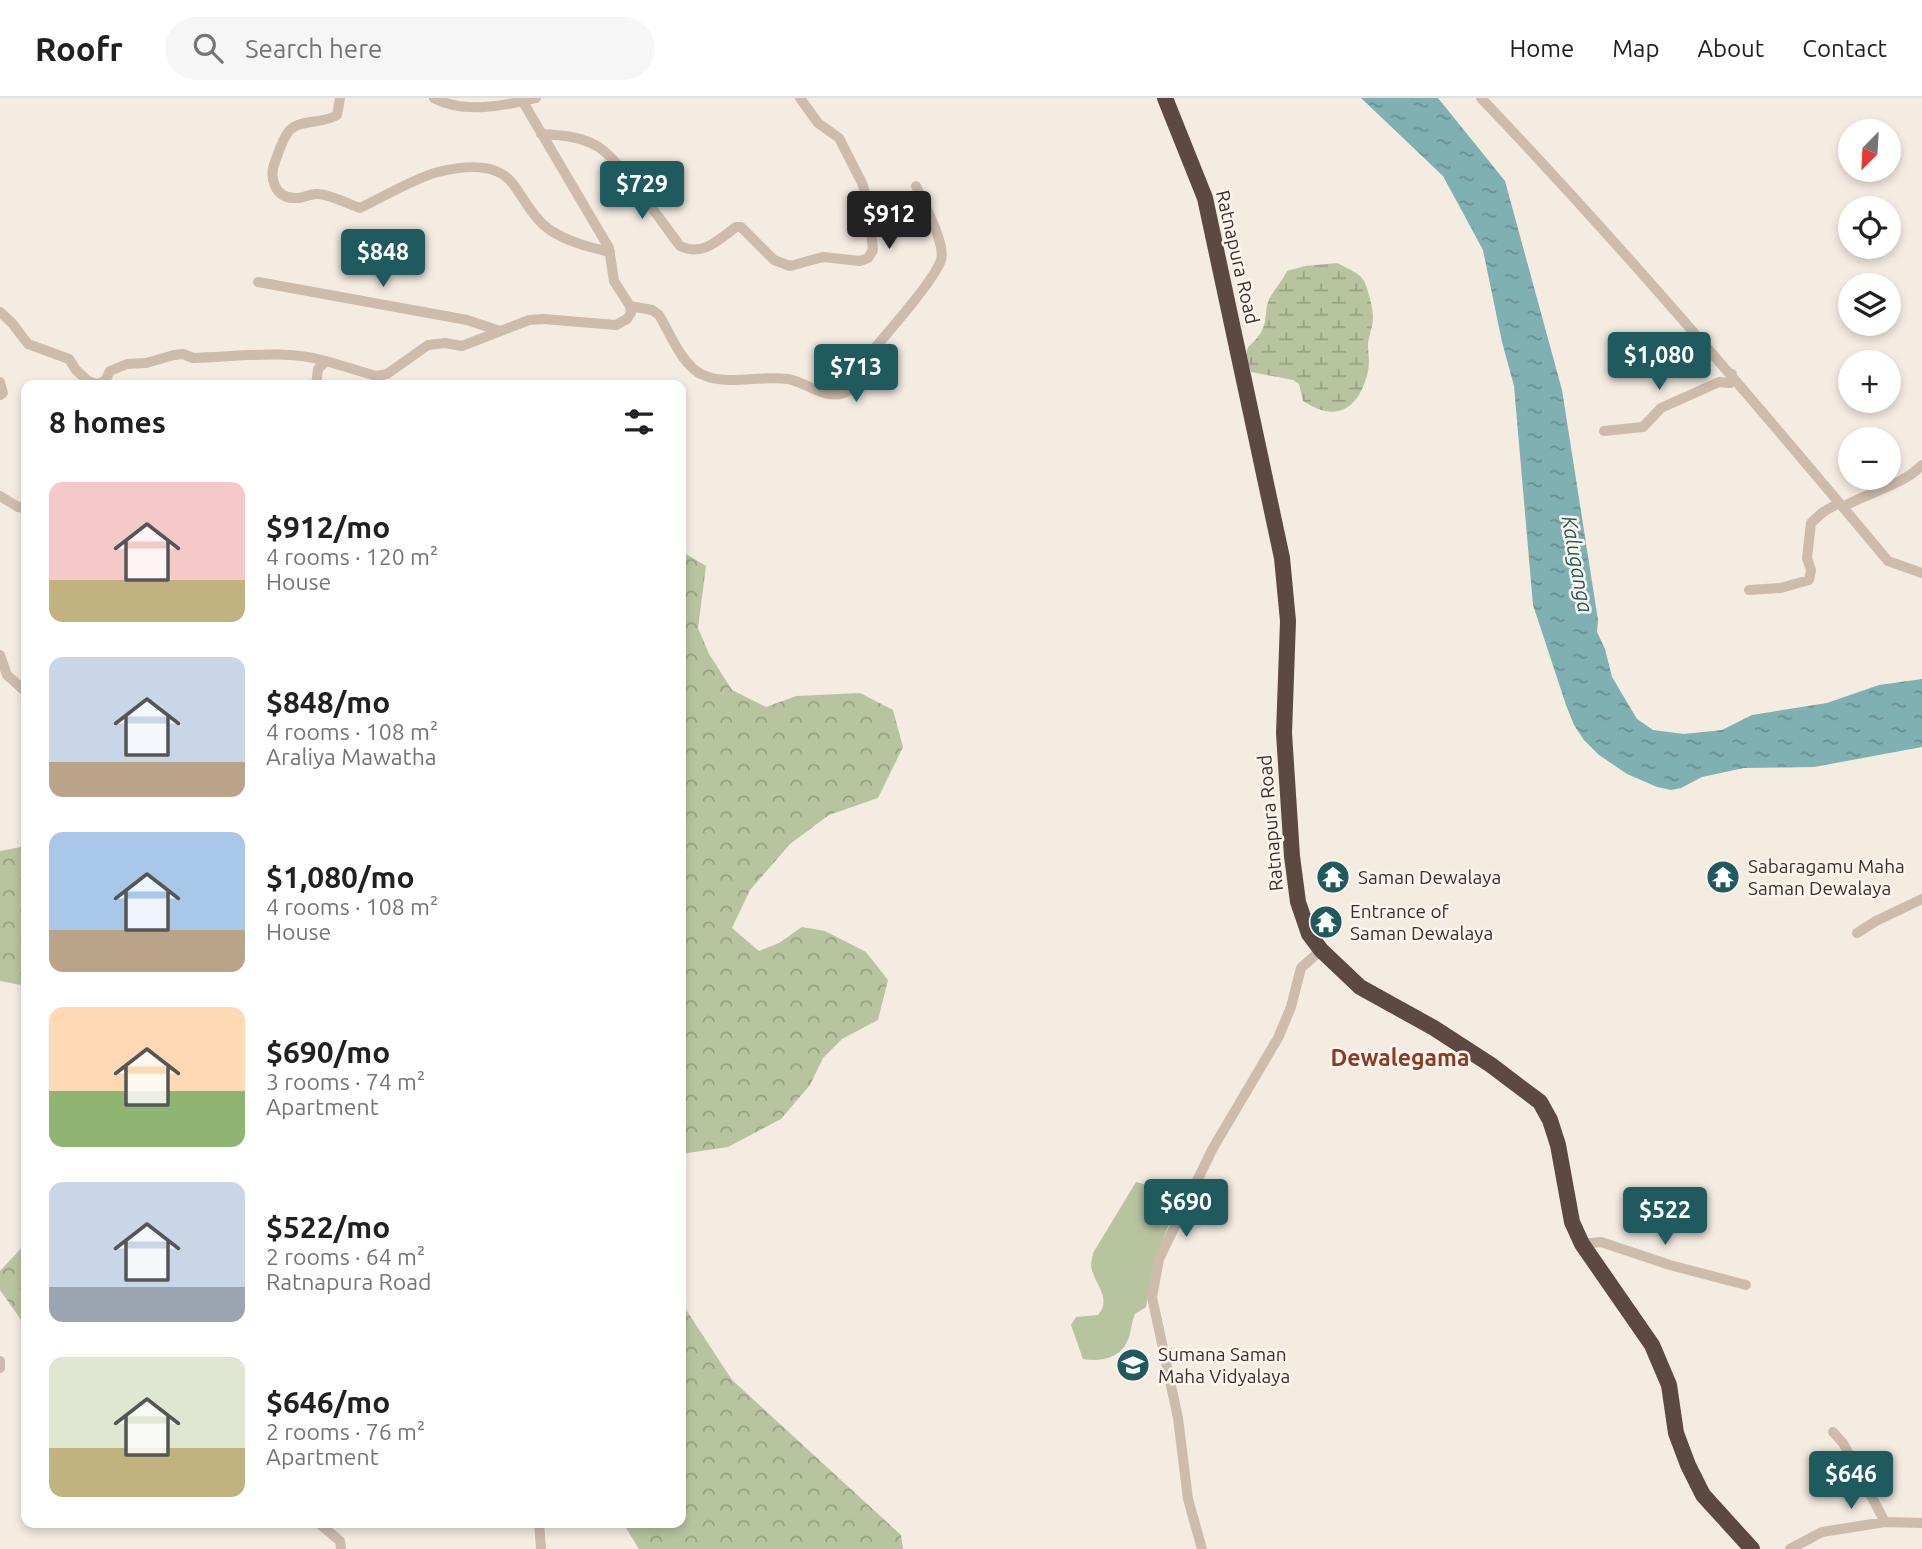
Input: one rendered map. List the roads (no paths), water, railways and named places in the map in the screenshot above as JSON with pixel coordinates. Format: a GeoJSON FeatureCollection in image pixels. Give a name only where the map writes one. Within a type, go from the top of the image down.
{"type":"FeatureCollection","features":[{"type":"Feature","properties":{"kind":"highway","name":"Ratnapura Road"},"geometry":{"type":"LineString","coordinates":[[1165,98],[1205,198],[1282,558],[1288,621],[1284,733],[1292,856],[1298,902],[1309,934],[1321,950],[1360,987],[1434,1028],[1491,1065],[1540,1102],[1558,1145],[1572,1222],[1582,1244],[1652,1345],[1669,1385],[1676,1433],[1703,1494],[1752,1549]]}},
{"type":"Feature","properties":{"kind":"street"},"geometry":{"type":"LineString","coordinates":[[340,98],[337,115],[330,120],[299,125],[290,130],[274,162],[272,184],[276,190],[296,198],[319,194],[360,208],[436,172],[464,167],[490,167],[511,181],[531,212],[550,230],[583,246],[610,252]]}},
{"type":"Feature","properties":{"kind":"street"},"geometry":{"type":"LineString","coordinates":[[434,98],[443,103],[463,106],[506,105],[536,98]]}},
{"type":"Feature","properties":{"kind":"street"},"geometry":{"type":"LineString","coordinates":[[541,134],[566,135],[597,145],[618,164],[680,246],[690,251],[703,250],[736,227],[741,227],[774,260],[790,266],[823,257],[860,261],[868,258],[873,250],[869,202],[862,183],[839,138],[818,123],[800,98]]}},
{"type":"Feature","properties":{"kind":"street"},"geometry":{"type":"LineString","coordinates":[[1480,98],[1573,195],[1732,374],[1888,561],[1922,573]]}},
{"type":"Feature","properties":{"kind":"street"},"geometry":{"type":"LineString","coordinates":[[105,380],[110,371],[127,364],[146,363],[174,355],[193,358],[284,355],[312,357],[376,376],[387,374],[428,345],[445,343],[462,346],[528,320],[543,318],[616,325],[627,319],[631,313],[630,306],[614,281],[610,252],[523,102]]}},
{"type":"Feature","properties":{"kind":"street"},"geometry":{"type":"LineString","coordinates":[[630,306],[652,310],[659,315],[688,364],[703,375],[722,378],[789,379],[831,395],[844,393],[851,388],[864,363],[926,284],[941,260],[941,244],[916,186]]}},
{"type":"Feature","properties":{"kind":"street"},"geometry":{"type":"LineString","coordinates":[[258,282],[467,320],[500,331]]}},
{"type":"Feature","properties":{"kind":"street"},"geometry":{"type":"LineString","coordinates":[[0,312],[28,344],[69,359],[87,380]]}},
{"type":"Feature","properties":{"kind":"street"},"geometry":{"type":"LineString","coordinates":[[317,380],[318,369],[326,361]]}},
{"type":"Feature","properties":{"kind":"street"},"geometry":{"type":"LineString","coordinates":[[76,370],[77,380]]}},
{"type":"Feature","properties":{"kind":"street"},"geometry":{"type":"LineString","coordinates":[[1604,431],[1643,427],[1661,408],[1719,382],[1730,383],[1732,374]]}},
{"type":"Feature","properties":{"kind":"street"},"geometry":{"type":"LineString","coordinates":[[0,382],[4,393],[0,395]]}},
{"type":"Feature","properties":{"kind":"street"},"geometry":{"type":"LineString","coordinates":[[1749,590],[1781,587],[1809,580],[1811,570],[1807,558],[1811,523],[1822,512],[1909,477],[1922,465]]}},
{"type":"Feature","properties":{"kind":"street"},"geometry":{"type":"LineString","coordinates":[[0,496],[21,507]]}},
{"type":"Feature","properties":{"kind":"street"},"geometry":{"type":"LineString","coordinates":[[0,655],[7,675],[21,688]]}},
{"type":"Feature","properties":{"kind":"street"},"geometry":{"type":"LineString","coordinates":[[1857,933],[1922,899]]}},
{"type":"Feature","properties":{"kind":"street"},"geometry":{"type":"LineString","coordinates":[[1202,1549],[1188,1499],[1178,1418],[1152,1297],[1159,1259],[1213,1148],[1278,1038],[1291,1007],[1301,968],[1321,950]]}},
{"type":"Feature","properties":{"kind":"street"},"geometry":{"type":"LineString","coordinates":[[1582,1244],[1601,1242],[1670,1265],[1746,1285]]}},
{"type":"Feature","properties":{"kind":"street"},"geometry":{"type":"LineString","coordinates":[[0,1361],[0,1368]]}},
{"type":"Feature","properties":{"kind":"street"},"geometry":{"type":"LineString","coordinates":[[1832,1432],[1843,1443],[1885,1522]]}},
{"type":"Feature","properties":{"kind":"street"},"geometry":{"type":"LineString","coordinates":[[1790,1549],[1822,1532],[1885,1522],[1922,1523]]}},
{"type":"Feature","properties":{"kind":"street"},"geometry":{"type":"LineString","coordinates":[[324,1528],[340,1541],[341,1549]]}},
{"type":"Feature","properties":{"kind":"street"},"geometry":{"type":"LineString","coordinates":[[539,1528],[541,1549]]}},
{"type":"Feature","properties":{"kind":"water","name":"Kaluganga"},"geometry":{"type":"Polygon","coordinates":[[[1361,98],[1438,98],[1505,181],[1562,390],[1598,620],[1597,632],[1605,649],[1612,677],[1637,719],[1653,730],[1684,734],[1722,730],[1752,715],[1827,703],[1879,685],[1922,679],[1922,747],[1814,767],[1744,768],[1702,777],[1671,790],[1627,774],[1599,755],[1584,740],[1566,705],[1533,605],[1514,386],[1483,250],[1443,176],[1361,98]]]}},
{"type":"Feature","properties":{"kind":"place","name":"Saman Dewalaya"},"geometry":{"type":"Point","coordinates":[1333,877]}},
{"type":"Feature","properties":{"kind":"place","name":"Sabaragamu Maha Saman Dewalaya"},"geometry":{"type":"Point","coordinates":[1723,877]}},
{"type":"Feature","properties":{"kind":"place","name":"Entrance of Saman Dewalaya"},"geometry":{"type":"Point","coordinates":[1326,922]}},
{"type":"Feature","properties":{"kind":"place","name":"Sumana Saman Maha Vidyalaya"},"geometry":{"type":"Point","coordinates":[1133,1365]}},
{"type":"Feature","properties":{"kind":"district","name":"Dewalegama"},"geometry":{"type":"Point","coordinates":[1400,1057]}}]}
